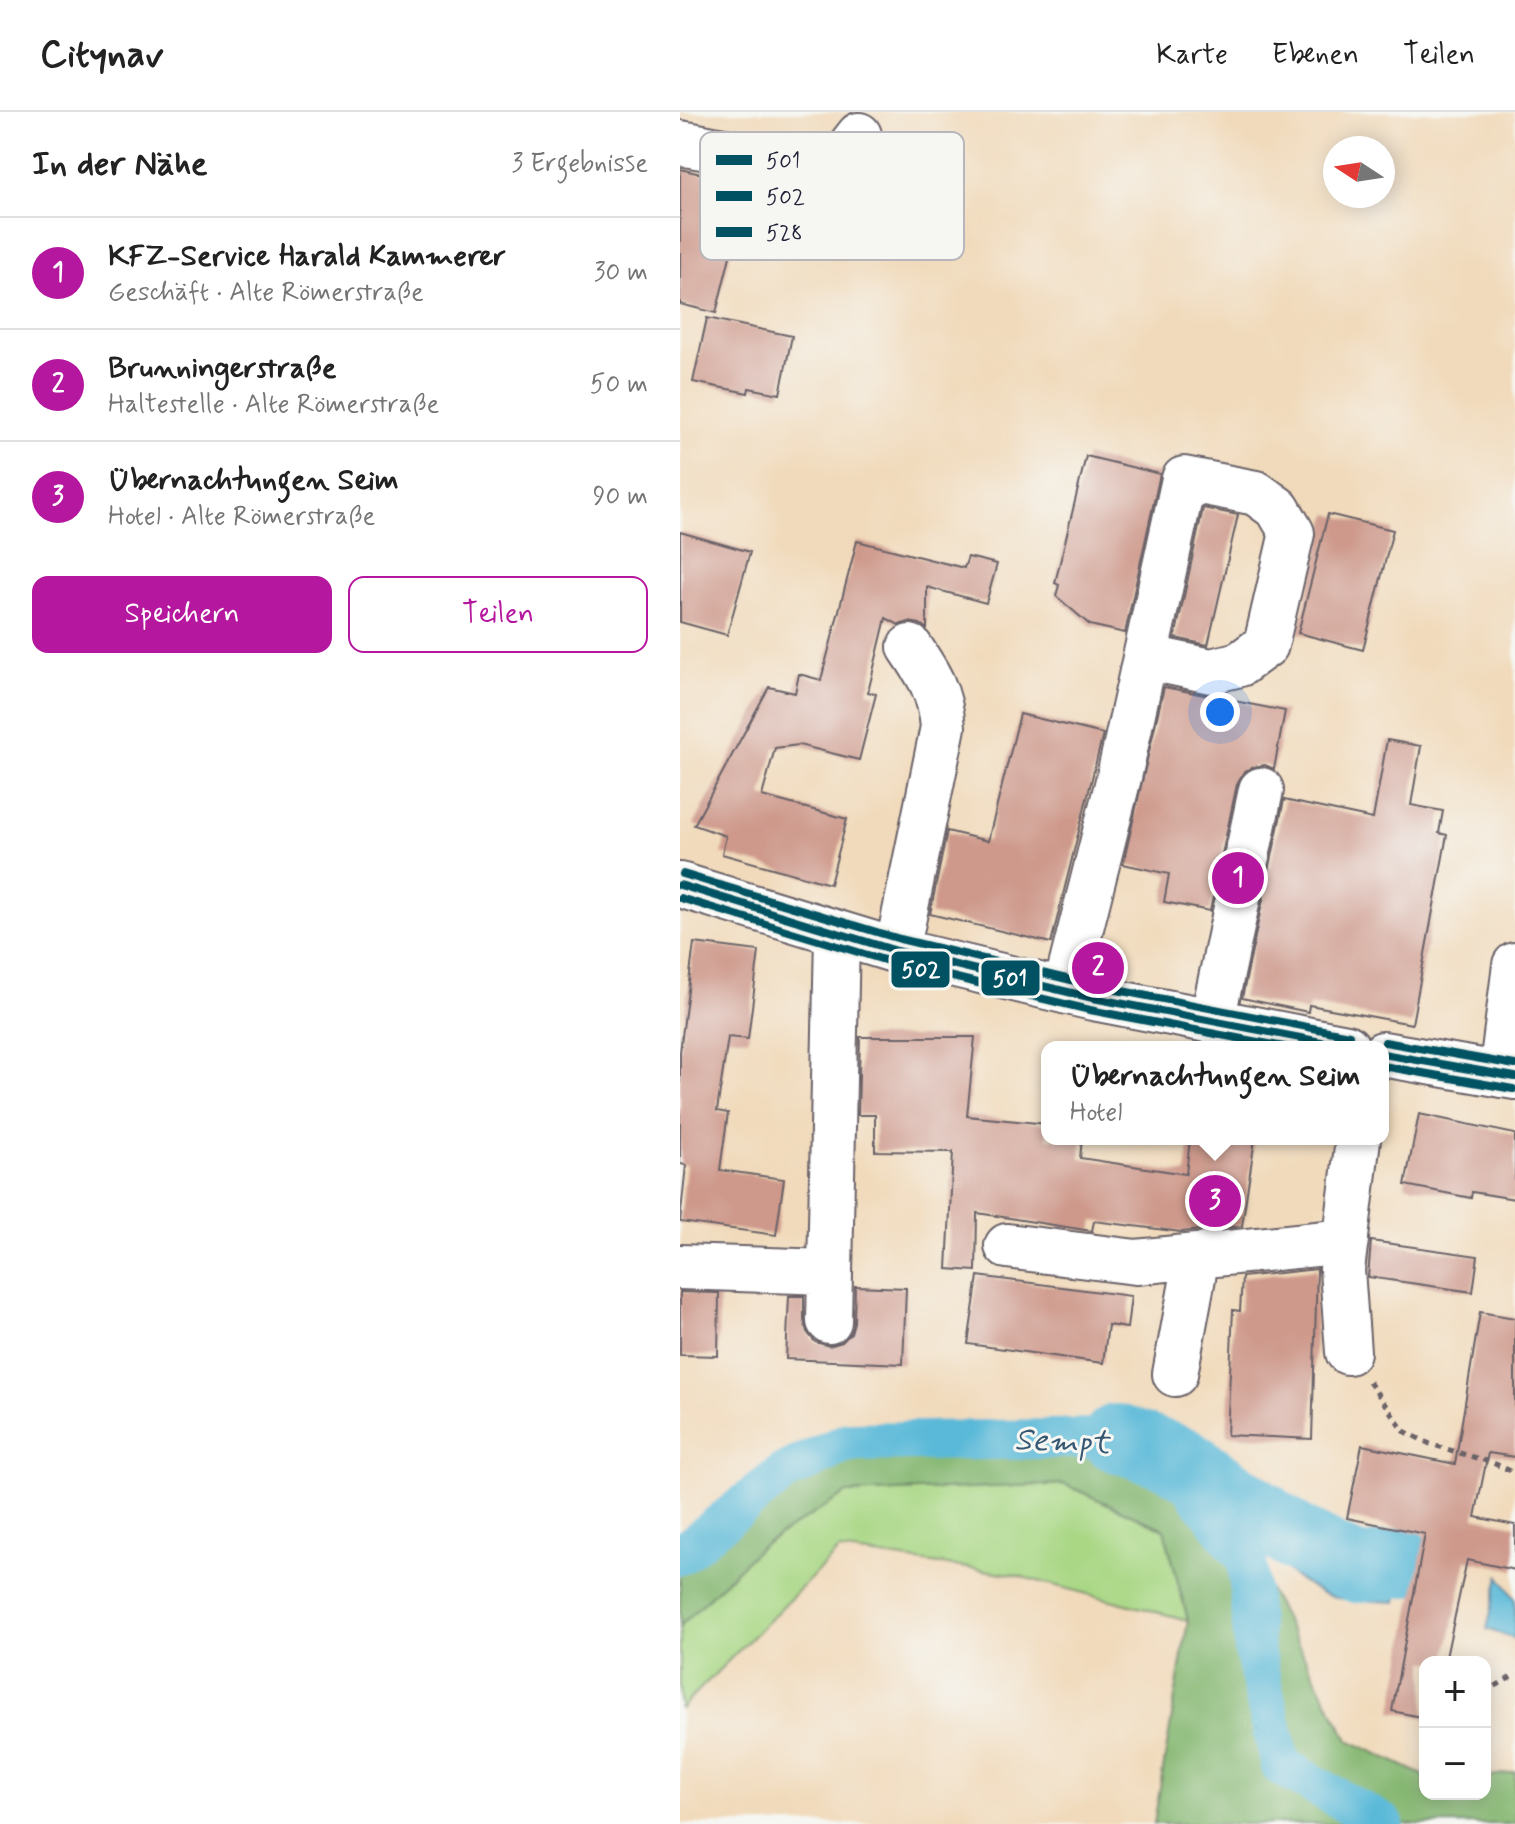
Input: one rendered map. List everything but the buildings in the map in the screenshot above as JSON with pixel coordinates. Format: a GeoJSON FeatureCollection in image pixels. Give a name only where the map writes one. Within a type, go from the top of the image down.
{"type":"FeatureCollection","features":[{"type":"Feature","properties":{"kind":"main road"},"geometry":{"type":"LineString","coordinates":[[680,143],[700,146]]}},
{"type":"Feature","properties":{"kind":"main road"},"geometry":{"type":"LineString","coordinates":[[1065,991],[1119,777],[1145,657],[1184,479],[1256,493],[1278,509],[1292,533],[1266,645],[1240,664],[1211,671],[1145,657]]}},
{"type":"Feature","properties":{"kind":"main road"},"geometry":{"type":"LineString","coordinates":[[897,951],[943,727],[933,681],[910,647]]}},
{"type":"Feature","properties":{"kind":"main road"},"geometry":{"type":"LineString","coordinates":[[1212,1021],[1261,790]]}},
{"type":"Feature","properties":{"kind":"main road"},"geometry":{"type":"LineString","coordinates":[[680,885],[897,951],[1065,991],[1316,1041]]}},
{"type":"Feature","properties":{"kind":"main road"},"geometry":{"type":"LineString","coordinates":[[829,1321],[837,935]]}},
{"type":"Feature","properties":{"kind":"main road"},"geometry":{"type":"LineString","coordinates":[[1389,1055],[1508,1076],[1515,965]]}},
{"type":"Feature","properties":{"kind":"main road"},"geometry":{"type":"LineString","coordinates":[[1348,1352],[1342,1270],[1357,1145]]}},
{"type":"Feature","properties":{"kind":"main road"},"geometry":{"type":"LineString","coordinates":[[1007,1246],[1136,1262],[1346,1241]]}},
{"type":"Feature","properties":{"kind":"main road"},"geometry":{"type":"LineString","coordinates":[[1175,1374],[1197,1256]]}},
{"type":"Feature","properties":{"kind":"main road"},"geometry":{"type":"LineString","coordinates":[[680,1267],[829,1272]]}},
{"type":"Feature","properties":{"kind":"path"},"geometry":{"type":"LineString","coordinates":[[1348,1352],[1404,1431],[1430,1444],[1515,1473]]}},
{"type":"Feature","properties":{"kind":"path"},"geometry":{"type":"LineString","coordinates":[[1491,1689],[1515,1675]]}},
{"type":"Feature","properties":{"kind":"green space"},"geometry":{"type":"Polygon","coordinates":[[[1113,1424],[1202,1447],[1262,1576],[1348,1740],[1419,1773],[1419,1800],[1491,1800],[1491,1776],[1515,1772],[1515,1824],[1154,1824],[1188,1620],[1164,1529],[1064,1484],[847,1493],[760,1547],[680,1626],[680,1531],[787,1461],[1113,1424]]]}},
{"type":"Feature","properties":{"kind":"green space"},"geometry":{"type":"Polygon","coordinates":[[[1064,1484],[1164,1529],[1188,1620],[1011,1574],[839,1550],[680,1709],[680,1626],[760,1547],[847,1493],[1064,1484]]]}},
{"type":"Feature","properties":{"kind":"water"},"geometry":{"type":"Polygon","coordinates":[[[1199,1470],[1236,1474],[1306,1519],[1337,1534],[1374,1537],[1389,1532],[1410,1535],[1396,1602],[1339,1598],[1302,1582],[1254,1538],[1199,1470]]]}},
{"type":"Feature","properties":{"kind":"water"},"geometry":{"type":"Polygon","coordinates":[[[1499,1576],[1515,1599],[1515,1639],[1487,1629],[1499,1576]]]}},
{"type":"Feature","properties":{"kind":"waterway","name":"Sempt"},"geometry":{"type":"LineString","coordinates":[[680,1555],[785,1472],[848,1442],[1116,1438],[1189,1484],[1247,1560],[1254,1650],[1281,1766],[1384,1824]]}},
{"type":"Feature","properties":{"kind":"waterway"},"geometry":{"type":"LineString","coordinates":[[1116,1438],[1184,1461],[1296,1538],[1357,1569],[1404,1563]]}},
{"type":"Feature","properties":{"kind":"transit line","name":"528"},"geometry":{"type":"LineString","coordinates":[[683,874],[900,939],[1096,986],[1349,1035]]}},
{"type":"Feature","properties":{"kind":"transit line","name":"501"},"geometry":{"type":"LineString","coordinates":[[680,885],[897,951],[1093,998],[1316,1041]]}},
{"type":"Feature","properties":{"kind":"transit line","name":"502"},"geometry":{"type":"LineString","coordinates":[[680,898],[894,963],[1090,1010],[1253,1041]]}},
{"type":"Feature","properties":{"kind":"transit line","name":"528"},"geometry":{"type":"LineString","coordinates":[[1389,1043],[1515,1065]]}},
{"type":"Feature","properties":{"kind":"transit line","name":"501"},"geometry":{"type":"LineString","coordinates":[[1389,1055],[1515,1077]]}},
{"type":"Feature","properties":{"kind":"transit line","name":"502"},"geometry":{"type":"LineString","coordinates":[[1389,1067],[1513,1089]]}},
{"type":"Feature","properties":{"kind":"place","name":"KFZ-Service Harald Kammerer"},"geometry":{"type":"Point","coordinates":[1238,878]}},
{"type":"Feature","properties":{"kind":"place","name":"Brunningerstraße"},"geometry":{"type":"Point","coordinates":[1098,968]}},
{"type":"Feature","properties":{"kind":"place","name":"Übernachtungen Seim"},"geometry":{"type":"Point","coordinates":[1215,1201]}}]}
